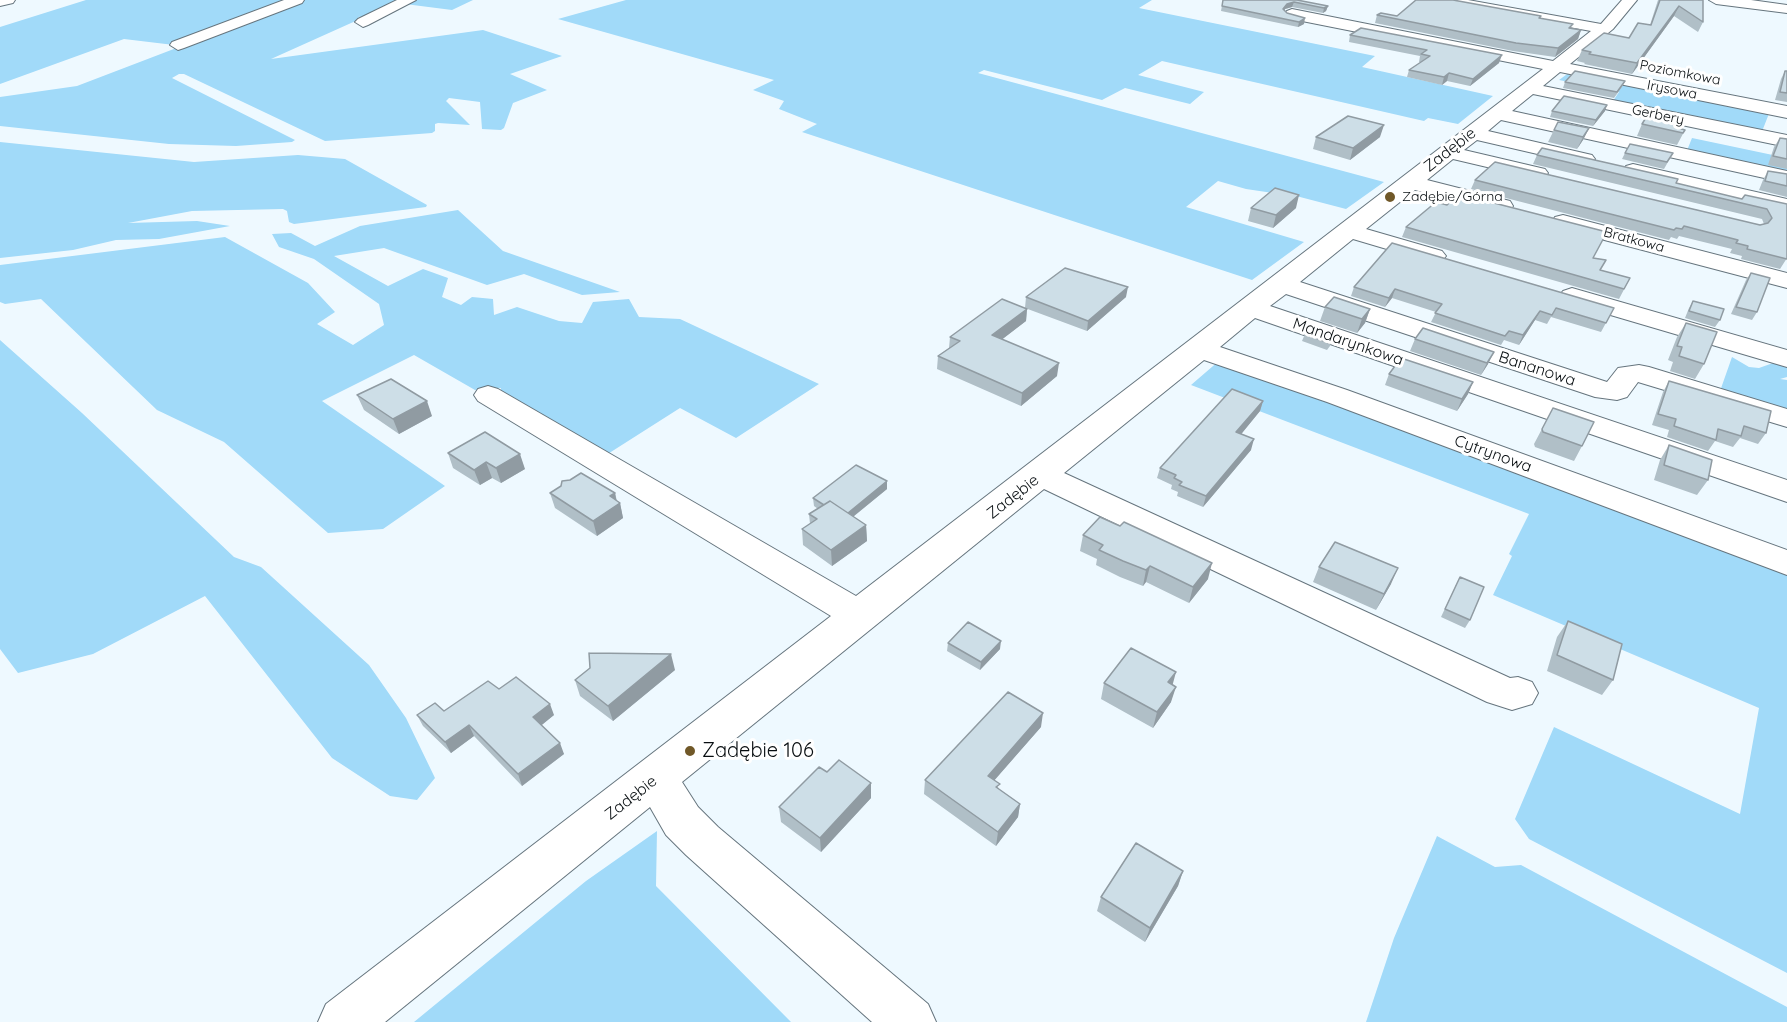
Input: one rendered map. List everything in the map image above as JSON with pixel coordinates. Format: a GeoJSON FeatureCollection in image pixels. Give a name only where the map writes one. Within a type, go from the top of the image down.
{"type":"FeatureCollection","features":[{"type":"Feature","properties":{"kind":"street"},"geometry":{"type":"LineString","coordinates":[[0,2],[8,0]]}},
{"type":"Feature","properties":{"kind":"street"},"geometry":{"type":"LineString","coordinates":[[178,45],[297,0]]}},
{"type":"Feature","properties":{"kind":"street"},"geometry":{"type":"LineString","coordinates":[[363,22],[410,0]]}},
{"type":"Feature","properties":{"kind":"street"},"geometry":{"type":"LineString","coordinates":[[1443,0],[1604,29]]}},
{"type":"Feature","properties":{"kind":"street","name":"Zadębie"},"geometry":{"type":"LineString","coordinates":[[344,1022],[1565,60],[1604,29],[1620,14],[1630,0]]}},
{"type":"Feature","properties":{"kind":"street"},"geometry":{"type":"LineString","coordinates":[[1716,0],[1787,9]]}},
{"type":"Feature","properties":{"kind":"street"},"geometry":{"type":"LineString","coordinates":[[1292,14],[1565,60]]}},
{"type":"Feature","properties":{"kind":"street","name":"Poziomkowa"},"geometry":{"type":"LineString","coordinates":[[1565,60],[1686,75]]}},
{"type":"Feature","properties":{"kind":"street","name":"Irysowa"},"geometry":{"type":"LineString","coordinates":[[1565,60],[1787,112]]}},
{"type":"Feature","properties":{"kind":"street","name":"Gerbery"},"geometry":{"type":"LineString","coordinates":[[1528,88],[1787,141]]}},
{"type":"Feature","properties":{"kind":"street"},"geometry":{"type":"LineString","coordinates":[[1497,113],[1787,177]]}},
{"type":"Feature","properties":{"kind":"street"},"geometry":{"type":"LineString","coordinates":[[1461,142],[1607,164],[1787,206]]}},
{"type":"Feature","properties":{"kind":"street"},"geometry":{"type":"LineString","coordinates":[[1461,142],[1562,179]]}},
{"type":"Feature","properties":{"kind":"street"},"geometry":{"type":"LineString","coordinates":[[1410,182],[1525,212]]}},
{"type":"Feature","properties":{"kind":"street","name":"Bratkowa"},"geometry":{"type":"LineString","coordinates":[[1547,218],[1787,281]]}},
{"type":"Feature","properties":{"kind":"street"},"geometry":{"type":"LineString","coordinates":[[1349,231],[1461,264]]}},
{"type":"Feature","properties":{"kind":"street","name":"Bananowa"},"geometry":{"type":"LineString","coordinates":[[1281,284],[1605,391],[1617,391],[1628,374],[1639,373],[1787,418]]}},
{"type":"Feature","properties":{"kind":"street"},"geometry":{"type":"LineString","coordinates":[[1551,290],[1787,359]]}},
{"type":"Feature","properties":{"kind":"street","name":"Mandarynkowa"},"geometry":{"type":"LineString","coordinates":[[1250,309],[1787,491]]}},
{"type":"Feature","properties":{"kind":"street","name":"Cytrynowa"},"geometry":{"type":"LineString","coordinates":[[1198,349],[1337,396],[1787,563]]}},
{"type":"Feature","properties":{"kind":"street"},"geometry":{"type":"LineString","coordinates":[[488,395],[861,616]]}},
{"type":"Feature","properties":{"kind":"street"},"geometry":{"type":"LineString","coordinates":[[1040,475],[1501,691],[1518,693]]}},
{"type":"Feature","properties":{"kind":"street"},"geometry":{"type":"LineString","coordinates":[[656,778],[682,820],[702,841],[910,1022]]}},
{"type":"Feature","properties":{"kind":"shaded area"},"geometry":{"type":"Polygon","coordinates":[[[86,0],[291,0],[174,45],[124,39],[0,84],[0,27],[86,0]]]}},
{"type":"Feature","properties":{"kind":"shaded area"},"geometry":{"type":"Polygon","coordinates":[[[302,0],[407,0],[368,16],[358,17],[360,19],[271,59],[483,30],[562,56],[510,74],[547,90],[513,103],[504,128],[501,130],[482,129],[480,102],[449,98],[446,101],[470,125],[438,123],[435,124],[435,131],[432,133],[325,141],[184,74],[172,78],[295,140],[236,146],[169,144],[0,126],[0,97],[77,86],[302,0]]]}},
{"type":"Feature","properties":{"kind":"shaded area"},"geometry":{"type":"Polygon","coordinates":[[[415,0],[473,0],[452,10],[405,4],[415,0]]]}},
{"type":"Feature","properties":{"kind":"shaded area"},"geometry":{"type":"Polygon","coordinates":[[[626,0],[1152,0],[1139,8],[1375,56],[1362,67],[1493,96],[1458,124],[1428,118],[1424,121],[1162,61],[1138,75],[1204,92],[1190,104],[1125,88],[1102,100],[984,70],[978,73],[1384,182],[1346,209],[1300,197],[1246,189],[1218,181],[1186,207],[1304,242],[1252,280],[802,132],[817,124],[779,109],[784,101],[753,90],[774,80],[558,19],[626,0]]]}},
{"type":"Feature","properties":{"kind":"shaded area"},"geometry":{"type":"Polygon","coordinates":[[[1570,72],[1770,111],[1761,134],[1611,104],[1619,92],[1559,80],[1570,72]]]}},
{"type":"Feature","properties":{"kind":"shaded area"},"geometry":{"type":"Polygon","coordinates":[[[1692,138],[1787,158],[1787,176],[1686,153],[1692,138]]]}},
{"type":"Feature","properties":{"kind":"shaded area"},"geometry":{"type":"Polygon","coordinates":[[[0,142],[194,162],[298,155],[345,159],[427,205],[426,207],[294,224],[289,222],[287,211],[283,209],[192,211],[128,223],[197,221],[230,226],[159,239],[116,240],[73,250],[0,258],[0,142]]]}},
{"type":"Feature","properties":{"kind":"shaded area"},"geometry":{"type":"Polygon","coordinates":[[[458,210],[503,251],[620,292],[582,295],[524,274],[487,285],[384,248],[334,256],[388,286],[423,269],[448,278],[442,297],[461,305],[472,297],[493,299],[494,315],[517,307],[559,321],[582,323],[593,302],[629,299],[639,317],[680,319],[819,384],[736,438],[680,408],[603,457],[500,396],[501,388],[475,390],[414,355],[322,401],[445,486],[383,529],[328,533],[224,442],[157,410],[41,299],[5,304],[0,302],[0,265],[225,237],[308,283],[335,312],[317,324],[353,345],[384,325],[379,304],[314,259],[279,247],[272,234],[291,233],[315,246],[360,226],[458,210]]]}},
{"type":"Feature","properties":{"kind":"shaded area"},"geometry":{"type":"Polygon","coordinates":[[[0,340],[82,413],[234,557],[261,567],[369,665],[406,718],[435,778],[417,800],[390,796],[332,758],[205,596],[93,654],[18,673],[0,649],[0,340]]]}},
{"type":"Feature","properties":{"kind":"shaded area"},"geometry":{"type":"Polygon","coordinates":[[[1732,357],[1749,367],[1759,368],[1773,363],[1787,367],[1787,377],[1780,379],[1787,380],[1787,415],[1719,394],[1732,357]]]}},
{"type":"Feature","properties":{"kind":"shaded area"},"geometry":{"type":"Polygon","coordinates":[[[1220,360],[1787,568],[1787,973],[1529,839],[1515,819],[1554,727],[1740,814],[1759,708],[1493,595],[1512,556],[1509,554],[1529,514],[1191,385],[1220,360]]]}},
{"type":"Feature","properties":{"kind":"shaded area"},"geometry":{"type":"Polygon","coordinates":[[[657,831],[656,886],[791,1022],[414,1022],[586,881],[657,831]]]}},
{"type":"Feature","properties":{"kind":"shaded area"},"geometry":{"type":"Polygon","coordinates":[[[1437,836],[1495,867],[1521,865],[1787,1007],[1787,1022],[1366,1022],[1394,938],[1437,836]]]}},
{"type":"Feature","properties":{"kind":"building"},"geometry":{"type":"Polygon","coordinates":[[[1223,0],[1297,0],[1328,6],[1324,8],[1294,2],[1287,4],[1283,9],[1287,13],[1305,18],[1299,22],[1222,6],[1223,0]]]}},
{"type":"Feature","properties":{"kind":"building"},"geometry":{"type":"Polygon","coordinates":[[[1416,0],[1453,0],[1541,16],[1539,18],[1573,24],[1569,28],[1581,30],[1558,48],[1516,43],[1377,15],[1381,13],[1397,16],[1416,0]]]}},
{"type":"Feature","properties":{"kind":"building"},"geometry":{"type":"Polygon","coordinates":[[[1660,0],[1703,0],[1703,22],[1679,6],[1637,63],[1589,54],[1591,52],[1582,50],[1604,33],[1629,38],[1638,23],[1651,25],[1660,0]]]}},
{"type":"Feature","properties":{"kind":"building"},"geometry":{"type":"Polygon","coordinates":[[[1361,28],[1502,55],[1473,79],[1449,73],[1444,77],[1409,70],[1430,56],[1421,54],[1427,50],[1350,35],[1361,28]]]}},
{"type":"Feature","properties":{"kind":"building"},"geometry":{"type":"Polygon","coordinates":[[[1575,71],[1625,81],[1617,92],[1565,82],[1575,71]]]}},
{"type":"Feature","properties":{"kind":"building"},"geometry":{"type":"Polygon","coordinates":[[[1785,71],[1787,71],[1787,93],[1780,92],[1785,71]]]}},
{"type":"Feature","properties":{"kind":"building"},"geometry":{"type":"Polygon","coordinates":[[[1564,96],[1607,105],[1596,120],[1552,111],[1564,96]]]}},
{"type":"Feature","properties":{"kind":"building"},"geometry":{"type":"Polygon","coordinates":[[[1348,116],[1384,125],[1353,148],[1316,137],[1348,116]]]}},
{"type":"Feature","properties":{"kind":"building"},"geometry":{"type":"Polygon","coordinates":[[[1647,116],[1681,123],[1678,128],[1685,130],[1683,133],[1642,124],[1647,116]]]}},
{"type":"Feature","properties":{"kind":"building"},"geometry":{"type":"Polygon","coordinates":[[[1558,122],[1589,128],[1583,137],[1554,130],[1558,122]]]}},
{"type":"Feature","properties":{"kind":"building"},"geometry":{"type":"Polygon","coordinates":[[[1780,138],[1787,139],[1787,159],[1773,156],[1780,138]]]}},
{"type":"Feature","properties":{"kind":"building"},"geometry":{"type":"Polygon","coordinates":[[[1630,144],[1673,153],[1667,162],[1625,153],[1630,144]]]}},
{"type":"Feature","properties":{"kind":"building"},"geometry":{"type":"Polygon","coordinates":[[[1542,148],[1678,179],[1676,183],[1742,199],[1745,195],[1787,204],[1787,259],[1747,249],[1748,246],[1736,243],[1738,240],[1684,226],[1682,229],[1674,230],[1475,180],[1495,162],[1760,225],[1768,223],[1772,218],[1767,209],[1537,155],[1542,148]]]}},
{"type":"Feature","properties":{"kind":"building"},"geometry":{"type":"Polygon","coordinates":[[[1768,171],[1787,174],[1787,186],[1765,181],[1768,171]]]}},
{"type":"Feature","properties":{"kind":"building"},"geometry":{"type":"Polygon","coordinates":[[[1275,188],[1299,195],[1276,215],[1251,208],[1275,188]]]}},
{"type":"Feature","properties":{"kind":"building"},"geometry":{"type":"Polygon","coordinates":[[[1459,194],[1607,232],[1593,258],[1606,260],[1600,270],[1630,278],[1624,289],[1406,227],[1436,202],[1447,205],[1459,194]]]}},
{"type":"Feature","properties":{"kind":"building"},"geometry":{"type":"Polygon","coordinates":[[[1392,243],[1614,308],[1606,323],[1556,308],[1552,315],[1540,311],[1523,335],[1509,331],[1505,336],[1435,313],[1442,304],[1395,289],[1389,298],[1354,287],[1392,243]]]}},
{"type":"Feature","properties":{"kind":"building"},"geometry":{"type":"Polygon","coordinates":[[[1065,268],[1128,287],[1088,321],[1026,297],[1065,268]]]}},
{"type":"Feature","properties":{"kind":"building"},"geometry":{"type":"Polygon","coordinates":[[[1751,273],[1770,278],[1757,312],[1736,307],[1751,273]]]}},
{"type":"Feature","properties":{"kind":"building"},"geometry":{"type":"Polygon","coordinates":[[[1334,297],[1370,309],[1362,319],[1325,307],[1334,297]]]}},
{"type":"Feature","properties":{"kind":"building"},"geometry":{"type":"Polygon","coordinates":[[[1002,299],[1027,309],[992,335],[1059,363],[1022,393],[938,356],[960,341],[950,337],[1002,299]]]}},
{"type":"Feature","properties":{"kind":"building"},"geometry":{"type":"Polygon","coordinates":[[[1693,301],[1724,309],[1720,320],[1689,311],[1693,301]]]}},
{"type":"Feature","properties":{"kind":"building"},"geometry":{"type":"Polygon","coordinates":[[[1686,323],[1717,332],[1704,364],[1679,356],[1682,347],[1677,346],[1686,323]]]}},
{"type":"Feature","properties":{"kind":"building"},"geometry":{"type":"Polygon","coordinates":[[[1423,328],[1494,352],[1487,363],[1415,339],[1423,328]]]}},
{"type":"Feature","properties":{"kind":"building"},"geometry":{"type":"Polygon","coordinates":[[[1308,331],[1332,339],[1329,343],[1305,334],[1308,331]]]}},
{"type":"Feature","properties":{"kind":"building"},"geometry":{"type":"Polygon","coordinates":[[[1401,358],[1473,382],[1462,399],[1389,374],[1401,358]]]}},
{"type":"Feature","properties":{"kind":"building"},"geometry":{"type":"Polygon","coordinates":[[[391,379],[427,401],[393,419],[357,395],[391,379]]]}},
{"type":"Feature","properties":{"kind":"building"},"geometry":{"type":"Polygon","coordinates":[[[1669,381],[1771,411],[1766,433],[1744,426],[1741,436],[1718,429],[1716,440],[1674,426],[1676,419],[1658,414],[1669,381]]]}},
{"type":"Feature","properties":{"kind":"building"},"geometry":{"type":"Polygon","coordinates":[[[1232,389],[1263,401],[1236,432],[1254,439],[1206,496],[1179,485],[1182,482],[1174,478],[1176,475],[1160,468],[1232,389]]]}},
{"type":"Feature","properties":{"kind":"building"},"geometry":{"type":"Polygon","coordinates":[[[1553,408],[1594,422],[1582,446],[1543,432],[1542,429],[1553,408]]]}},
{"type":"Feature","properties":{"kind":"building"},"geometry":{"type":"Polygon","coordinates":[[[485,432],[520,454],[496,468],[486,462],[474,470],[448,453],[485,432]]]}},
{"type":"Feature","properties":{"kind":"building"},"geometry":{"type":"Polygon","coordinates":[[[1669,445],[1712,460],[1708,480],[1664,465],[1669,445]]]}},
{"type":"Feature","properties":{"kind":"building"},"geometry":{"type":"Polygon","coordinates":[[[856,465],[887,481],[848,513],[830,501],[824,505],[813,498],[856,465]]]}},
{"type":"Feature","properties":{"kind":"building"},"geometry":{"type":"Polygon","coordinates":[[[581,473],[615,493],[610,496],[620,503],[593,521],[550,493],[561,486],[562,481],[570,480],[581,473]]]}},
{"type":"Feature","properties":{"kind":"building"},"geometry":{"type":"Polygon","coordinates":[[[830,501],[866,525],[831,550],[802,529],[817,519],[809,514],[830,501]]]}},
{"type":"Feature","properties":{"kind":"building"},"geometry":{"type":"Polygon","coordinates":[[[1100,517],[1120,526],[1124,522],[1212,563],[1193,587],[1150,566],[1146,570],[1123,561],[1099,550],[1103,545],[1083,535],[1100,517]]]}},
{"type":"Feature","properties":{"kind":"building"},"geometry":{"type":"Polygon","coordinates":[[[1335,542],[1398,568],[1384,594],[1319,567],[1335,542]]]}},
{"type":"Feature","properties":{"kind":"building"},"geometry":{"type":"Polygon","coordinates":[[[1460,577],[1484,587],[1470,620],[1445,609],[1460,577]]]}},
{"type":"Feature","properties":{"kind":"building"},"geometry":{"type":"Polygon","coordinates":[[[1568,621],[1622,644],[1613,680],[1557,655],[1568,621]]]}},
{"type":"Feature","properties":{"kind":"building"},"geometry":{"type":"Polygon","coordinates":[[[968,622],[1001,641],[981,662],[948,643],[968,622]]]}},
{"type":"Feature","properties":{"kind":"building"},"geometry":{"type":"Polygon","coordinates":[[[1131,648],[1176,672],[1168,682],[1176,687],[1157,712],[1104,683],[1131,648]]]}},
{"type":"Feature","properties":{"kind":"building"},"geometry":{"type":"Polygon","coordinates":[[[589,653],[671,654],[608,706],[575,680],[590,668],[589,653]]]}},
{"type":"Feature","properties":{"kind":"building"},"geometry":{"type":"Polygon","coordinates":[[[516,677],[550,704],[533,717],[560,743],[518,774],[469,725],[445,742],[417,715],[435,703],[444,711],[488,681],[499,689],[516,677]]]}},
{"type":"Feature","properties":{"kind":"building"},"geometry":{"type":"Polygon","coordinates":[[[1008,692],[1043,713],[988,776],[1000,784],[996,787],[1020,804],[998,832],[925,780],[1008,692]]]}},
{"type":"Feature","properties":{"kind":"building"},"geometry":{"type":"Polygon","coordinates":[[[839,760],[871,783],[820,838],[779,807],[819,767],[827,772],[839,760]]]}},
{"type":"Feature","properties":{"kind":"building"},"geometry":{"type":"Polygon","coordinates":[[[1136,843],[1183,871],[1150,928],[1101,897],[1136,843]]]}},
{"type":"Feature","properties":{"kind":"place","name":"Zadębie/Górna"},"geometry":{"type":"Point","coordinates":[1390,197]}},
{"type":"Feature","properties":{"kind":"place","name":"Zadębie 106"},"geometry":{"type":"Point","coordinates":[690,751]}}]}
